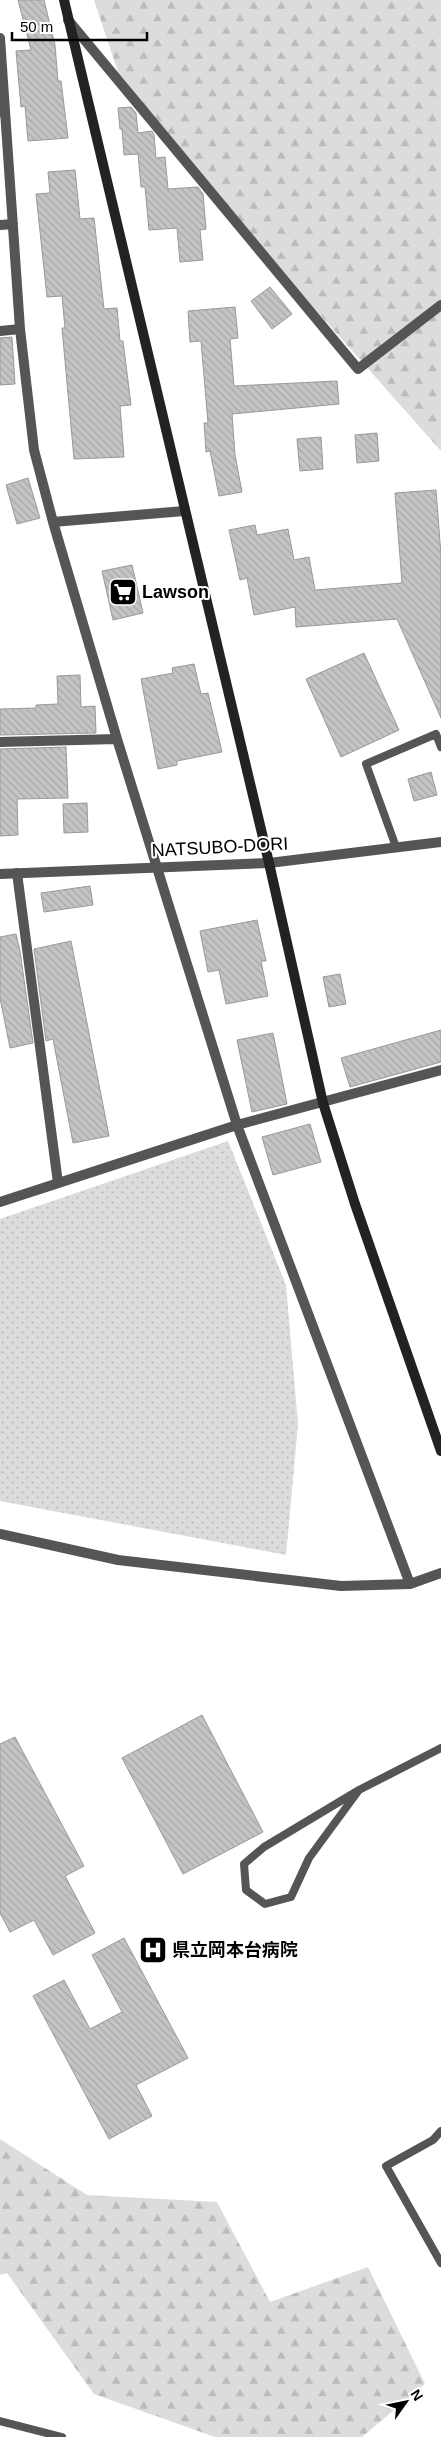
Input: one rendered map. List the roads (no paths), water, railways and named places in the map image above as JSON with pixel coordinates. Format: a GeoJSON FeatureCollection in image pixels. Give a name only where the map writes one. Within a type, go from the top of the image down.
{"type":"FeatureCollection","features":[{"type":"Feature","properties":{"kind":"main road"},"geometry":{"type":"LineString","coordinates":[[64,0],[269,863],[323,1103],[354,1204],[441,1451]]}},
{"type":"Feature","properties":{"kind":"street"},"geometry":{"type":"LineString","coordinates":[[68,20],[358,369],[441,305]]}},
{"type":"Feature","properties":{"kind":"street"},"geometry":{"type":"LineString","coordinates":[[0,38],[3,112],[20,329],[34,450],[53,522],[117,739],[238,1124],[410,1584]]}},
{"type":"Feature","properties":{"kind":"street"},"geometry":{"type":"LineString","coordinates":[[0,226],[13,224]]}},
{"type":"Feature","properties":{"kind":"street"},"geometry":{"type":"LineString","coordinates":[[0,331],[20,329]]}},
{"type":"Feature","properties":{"kind":"street"},"geometry":{"type":"LineString","coordinates":[[53,522],[184,511]]}},
{"type":"Feature","properties":{"kind":"street"},"geometry":{"type":"LineString","coordinates":[[0,742],[117,739]]}},
{"type":"Feature","properties":{"kind":"street","name":"NATSUBO-DORI"},"geometry":{"type":"LineString","coordinates":[[0,874],[269,863],[441,842]]}},
{"type":"Feature","properties":{"kind":"street"},"geometry":{"type":"LineString","coordinates":[[17,873],[58,1183]]}},
{"type":"Feature","properties":{"kind":"street"},"geometry":{"type":"LineString","coordinates":[[0,1202],[238,1124],[323,1103],[441,1070]]}},
{"type":"Feature","properties":{"kind":"street"},"geometry":{"type":"LineString","coordinates":[[0,1534],[118,1560],[341,1586],[410,1584],[441,1573]]}},
{"type":"Feature","properties":{"kind":"lane"},"geometry":{"type":"LineString","coordinates":[[396,848],[366,764],[436,734],[441,747]]}},
{"type":"Feature","properties":{"kind":"lane"},"geometry":{"type":"LineString","coordinates":[[359,1790],[309,1858],[291,1897],[265,1904],[246,1890],[244,1864],[264,1847],[359,1790],[441,1748]]}},
{"type":"Feature","properties":{"kind":"lane"},"geometry":{"type":"LineString","coordinates":[[441,2131],[433,2140],[386,2166],[441,2264]]}},
{"type":"Feature","properties":{"kind":"lane"},"geometry":{"type":"LineString","coordinates":[[0,2420],[62,2437]]}},
{"type":"Feature","properties":{"kind":"place","name":"Lawson"},"geometry":{"type":"Point","coordinates":[123,592]}},
{"type":"Feature","properties":{"kind":"place","name":"県立岡本台病院"},"geometry":{"type":"Point","coordinates":[153,1950]}}]}
